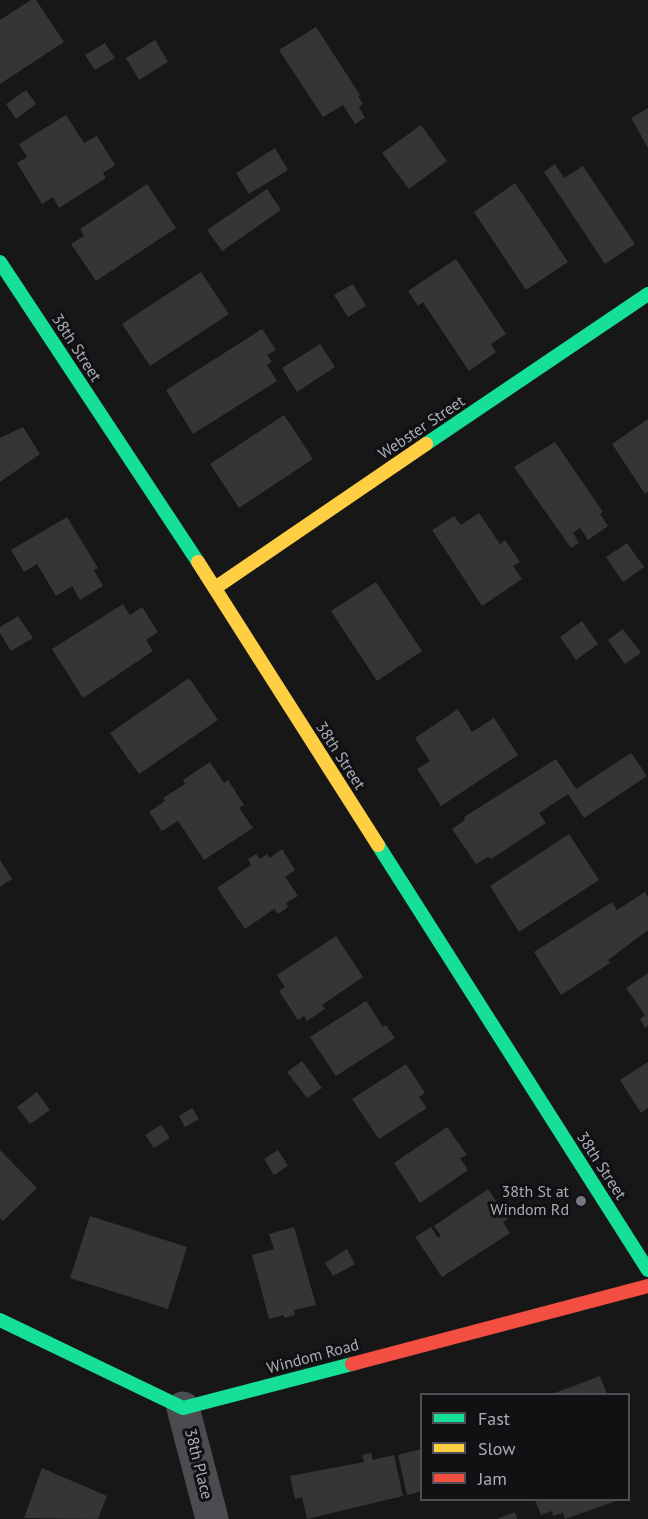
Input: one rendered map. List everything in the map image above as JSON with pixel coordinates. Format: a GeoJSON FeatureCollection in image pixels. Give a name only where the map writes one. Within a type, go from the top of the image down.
{"type":"FeatureCollection","features":[{"type":"Feature","properties":{"kind":"street","name":"38th Street"},"geometry":{"type":"LineString","coordinates":[[0,262],[215,588],[648,1270]]}},
{"type":"Feature","properties":{"kind":"street","name":"Webster Street"},"geometry":{"type":"LineString","coordinates":[[215,588],[648,294]]}},
{"type":"Feature","properties":{"kind":"street","name":"Windom Road"},"geometry":{"type":"LineString","coordinates":[[183,1408],[648,1286]]}},
{"type":"Feature","properties":{"kind":"street"},"geometry":{"type":"LineString","coordinates":[[0,1320],[183,1408]]}},
{"type":"Feature","properties":{"kind":"street","name":"38th Place"},"geometry":{"type":"LineString","coordinates":[[183,1408],[212,1519]]}},
{"type":"Feature","properties":{"kind":"building"},"geometry":{"type":"Polygon","coordinates":[[[31,0],[36,0],[64,42],[0,84],[0,20],[31,0]]]}},
{"type":"Feature","properties":{"kind":"building"},"geometry":{"type":"Polygon","coordinates":[[[316,27],[360,95],[358,96],[363,104],[359,107],[365,118],[355,124],[343,105],[323,117],[279,50],[316,27]]]}},
{"type":"Feature","properties":{"kind":"building"},"geometry":{"type":"Polygon","coordinates":[[[155,40],[168,62],[139,80],[126,58],[155,40]]]}},
{"type":"Feature","properties":{"kind":"building"},"geometry":{"type":"Polygon","coordinates":[[[105,43],[115,58],[95,70],[85,55],[105,43]]]}},
{"type":"Feature","properties":{"kind":"building"},"geometry":{"type":"Polygon","coordinates":[[[26,90],[36,104],[16,119],[6,104],[26,90]]]}},
{"type":"Feature","properties":{"kind":"building"},"geometry":{"type":"Polygon","coordinates":[[[648,108],[648,148],[631,118],[648,108]]]}},
{"type":"Feature","properties":{"kind":"building"},"geometry":{"type":"Polygon","coordinates":[[[66,115],[84,143],[97,136],[115,165],[103,173],[106,178],[59,208],[53,197],[42,204],[17,163],[27,157],[19,144],[66,115]]]}},
{"type":"Feature","properties":{"kind":"building"},"geometry":{"type":"Polygon","coordinates":[[[421,125],[447,161],[409,189],[382,153],[421,125]]]}},
{"type":"Feature","properties":{"kind":"building"},"geometry":{"type":"Polygon","coordinates":[[[275,148],[288,170],[249,194],[236,173],[275,148]]]}},
{"type":"Feature","properties":{"kind":"building"},"geometry":{"type":"Polygon","coordinates":[[[555,164],[564,178],[583,166],[635,244],[605,264],[544,172],[555,164]]]}},
{"type":"Feature","properties":{"kind":"building"},"geometry":{"type":"Polygon","coordinates":[[[515,183],[568,262],[526,290],[474,212],[515,183]]]}},
{"type":"Feature","properties":{"kind":"building"},"geometry":{"type":"Polygon","coordinates":[[[147,184],[176,228],[96,281],[71,244],[84,236],[80,229],[147,184]]]}},
{"type":"Feature","properties":{"kind":"building"},"geometry":{"type":"Polygon","coordinates":[[[267,189],[281,210],[222,251],[207,230],[267,189]]]}},
{"type":"Feature","properties":{"kind":"building"},"geometry":{"type":"Polygon","coordinates":[[[456,259],[506,334],[491,344],[496,352],[469,371],[423,302],[418,306],[408,291],[456,259]]]}},
{"type":"Feature","properties":{"kind":"building"},"geometry":{"type":"Polygon","coordinates":[[[201,272],[229,314],[150,366],[122,324],[201,272]]]}},
{"type":"Feature","properties":{"kind":"building"},"geometry":{"type":"Polygon","coordinates":[[[353,284],[366,306],[348,317],[334,295],[353,284]]]}},
{"type":"Feature","properties":{"kind":"building"},"geometry":{"type":"Polygon","coordinates":[[[262,329],[276,350],[267,355],[272,362],[267,365],[277,381],[193,434],[166,390],[262,329]]]}},
{"type":"Feature","properties":{"kind":"building"},"geometry":{"type":"Polygon","coordinates":[[[320,344],[335,367],[297,392],[282,368],[320,344]]]}},
{"type":"Feature","properties":{"kind":"building"},"geometry":{"type":"Polygon","coordinates":[[[284,415],[313,459],[239,508],[210,464],[284,415]]]}},
{"type":"Feature","properties":{"kind":"building"},"geometry":{"type":"Polygon","coordinates":[[[648,419],[648,492],[645,494],[612,444],[648,419]]]}},
{"type":"Feature","properties":{"kind":"building"},"geometry":{"type":"Polygon","coordinates":[[[23,427],[40,454],[0,482],[0,438],[23,427]]]}},
{"type":"Feature","properties":{"kind":"building"},"geometry":{"type":"Polygon","coordinates":[[[555,442],[603,512],[600,514],[608,526],[588,540],[580,528],[573,533],[579,543],[571,548],[514,467],[555,442]]]}},
{"type":"Feature","properties":{"kind":"building"},"geometry":{"type":"Polygon","coordinates":[[[479,513],[500,544],[505,540],[520,562],[513,566],[522,579],[482,606],[432,530],[454,516],[461,525],[479,513]]]}},
{"type":"Feature","properties":{"kind":"building"},"geometry":{"type":"Polygon","coordinates":[[[67,517],[98,568],[94,570],[103,586],[80,600],[72,586],[56,596],[37,564],[24,572],[11,550],[67,517]]]}},
{"type":"Feature","properties":{"kind":"building"},"geometry":{"type":"Polygon","coordinates":[[[627,543],[644,567],[623,582],[606,557],[627,543]]]}},
{"type":"Feature","properties":{"kind":"building"},"geometry":{"type":"Polygon","coordinates":[[[376,582],[422,651],[377,681],[331,611],[376,582]]]}},
{"type":"Feature","properties":{"kind":"building"},"geometry":{"type":"Polygon","coordinates":[[[123,604],[130,615],[142,607],[158,632],[146,640],[153,651],[83,698],[52,649],[123,604]]]}},
{"type":"Feature","properties":{"kind":"building"},"geometry":{"type":"Polygon","coordinates":[[[18,616],[33,638],[11,651],[0,633],[0,627],[18,616]]]}},
{"type":"Feature","properties":{"kind":"building"},"geometry":{"type":"Polygon","coordinates":[[[582,621],[598,644],[576,660],[560,637],[582,621]]]}},
{"type":"Feature","properties":{"kind":"building"},"geometry":{"type":"Polygon","coordinates":[[[623,629],[641,653],[625,664],[608,640],[623,629]]]}},
{"type":"Feature","properties":{"kind":"building"},"geometry":{"type":"Polygon","coordinates":[[[189,678],[218,720],[139,774],[110,733],[189,678]]]}},
{"type":"Feature","properties":{"kind":"building"},"geometry":{"type":"Polygon","coordinates":[[[458,709],[472,732],[494,718],[518,755],[441,806],[417,769],[430,761],[415,738],[458,709]]]}},
{"type":"Feature","properties":{"kind":"building"},"geometry":{"type":"Polygon","coordinates":[[[631,753],[647,776],[584,818],[568,794],[539,813],[546,823],[491,859],[488,857],[476,864],[452,829],[465,820],[464,817],[556,759],[576,789],[631,753]]]}},
{"type":"Feature","properties":{"kind":"building"},"geometry":{"type":"Polygon","coordinates":[[[210,762],[224,783],[228,780],[244,805],[239,808],[253,828],[204,860],[178,821],[162,831],[149,812],[165,801],[163,798],[185,784],[183,780],[210,762]]]}},
{"type":"Feature","properties":{"kind":"building"},"geometry":{"type":"Polygon","coordinates":[[[569,834],[599,880],[519,932],[490,886],[569,834]]]}},
{"type":"Feature","properties":{"kind":"building"},"geometry":{"type":"Polygon","coordinates":[[[282,849],[295,870],[285,877],[298,896],[286,903],[288,907],[278,914],[274,909],[245,929],[217,888],[251,865],[248,859],[256,854],[260,859],[267,854],[270,858],[282,849]]]}},
{"type":"Feature","properties":{"kind":"building"},"geometry":{"type":"Polygon","coordinates":[[[0,860],[12,879],[0,887],[0,860]]]}},
{"type":"Feature","properties":{"kind":"building"},"geometry":{"type":"Polygon","coordinates":[[[645,892],[648,897],[648,930],[608,960],[610,963],[561,995],[534,952],[612,902],[617,910],[645,892]]]}},
{"type":"Feature","properties":{"kind":"building"},"geometry":{"type":"Polygon","coordinates":[[[336,936],[363,977],[322,1005],[325,1009],[307,1021],[304,1016],[298,1020],[279,991],[285,987],[277,975],[336,936]]]}},
{"type":"Feature","properties":{"kind":"building"},"geometry":{"type":"Polygon","coordinates":[[[648,973],[648,1026],[645,1028],[640,1019],[645,1015],[626,988],[648,973]]]}},
{"type":"Feature","properties":{"kind":"building"},"geometry":{"type":"Polygon","coordinates":[[[366,1001],[383,1027],[386,1025],[395,1038],[336,1076],[310,1037],[366,1001]]]}},
{"type":"Feature","properties":{"kind":"building"},"geometry":{"type":"Polygon","coordinates":[[[302,1061],[322,1088],[307,1098],[287,1072],[302,1061]]]}},
{"type":"Feature","properties":{"kind":"building"},"geometry":{"type":"Polygon","coordinates":[[[648,1062],[648,1108],[641,1113],[620,1080],[648,1062]]]}},
{"type":"Feature","properties":{"kind":"building"},"geometry":{"type":"Polygon","coordinates":[[[406,1064],[425,1093],[419,1097],[427,1108],[379,1139],[352,1099],[406,1064]]]}},
{"type":"Feature","properties":{"kind":"building"},"geometry":{"type":"Polygon","coordinates":[[[37,1092],[50,1110],[30,1124],[17,1107],[37,1092]]]}},
{"type":"Feature","properties":{"kind":"building"},"geometry":{"type":"Polygon","coordinates":[[[192,1108],[199,1119],[185,1127],[179,1116],[192,1108]]]}},
{"type":"Feature","properties":{"kind":"building"},"geometry":{"type":"Polygon","coordinates":[[[161,1125],[170,1138],[154,1148],[145,1135],[161,1125]]]}},
{"type":"Feature","properties":{"kind":"building"},"geometry":{"type":"Polygon","coordinates":[[[447,1127],[467,1155],[460,1158],[468,1170],[420,1203],[394,1163],[447,1127]]]}},
{"type":"Feature","properties":{"kind":"building"},"geometry":{"type":"Polygon","coordinates":[[[0,1150],[37,1188],[3,1221],[0,1218],[0,1150]]]}},
{"type":"Feature","properties":{"kind":"building"},"geometry":{"type":"Polygon","coordinates":[[[278,1150],[288,1166],[274,1175],[264,1159],[278,1150]]]}},
{"type":"Feature","properties":{"kind":"building"},"geometry":{"type":"Polygon","coordinates":[[[488,1189],[508,1219],[503,1222],[510,1233],[442,1277],[415,1237],[431,1227],[438,1238],[441,1236],[434,1226],[488,1189]]]}},
{"type":"Feature","properties":{"kind":"building"},"geometry":{"type":"Polygon","coordinates":[[[90,1216],[187,1247],[168,1309],[70,1278],[90,1216]]]}},
{"type":"Feature","properties":{"kind":"building"},"geometry":{"type":"Polygon","coordinates":[[[294,1227],[316,1305],[294,1310],[295,1315],[269,1319],[252,1255],[274,1249],[269,1234],[294,1227]]]}},
{"type":"Feature","properties":{"kind":"building"},"geometry":{"type":"Polygon","coordinates":[[[347,1249],[355,1264],[333,1276],[325,1263],[347,1249]]]}},
{"type":"Feature","properties":{"kind":"building"},"geometry":{"type":"Polygon","coordinates":[[[600,1376],[607,1393],[555,1393],[600,1376]]]}},
{"type":"Feature","properties":{"kind":"building"},"geometry":{"type":"Polygon","coordinates":[[[420,1450],[420,1492],[407,1495],[398,1455],[420,1450]]]}},
{"type":"Feature","properties":{"kind":"building"},"geometry":{"type":"Polygon","coordinates":[[[371,1453],[373,1460],[394,1455],[403,1496],[307,1519],[302,1497],[295,1499],[290,1476],[364,1462],[362,1455],[371,1453]]]}},
{"type":"Feature","properties":{"kind":"building"},"geometry":{"type":"Polygon","coordinates":[[[42,1468],[107,1496],[98,1519],[24,1518],[42,1468]]]}},
{"type":"Feature","properties":{"kind":"building"},"geometry":{"type":"Polygon","coordinates":[[[535,1501],[616,1501],[565,1519],[563,1513],[553,1516],[552,1511],[541,1515],[535,1501]]]}},
{"type":"Feature","properties":{"kind":"building"},"geometry":{"type":"Polygon","coordinates":[[[515,1512],[517,1519],[497,1519],[515,1512]]]}},
{"type":"Feature","properties":{"kind":"traffic: fast"},"geometry":{"type":"LineString","coordinates":[[0,262],[198,562]]}},
{"type":"Feature","properties":{"kind":"traffic: fast"},"geometry":{"type":"LineString","coordinates":[[426,444],[648,294]]}},
{"type":"Feature","properties":{"kind":"traffic: fast"},"geometry":{"type":"LineString","coordinates":[[378,845],[648,1270]]}},
{"type":"Feature","properties":{"kind":"traffic: fast"},"geometry":{"type":"LineString","coordinates":[[0,1320],[183,1408],[352,1364]]}},
{"type":"Feature","properties":{"kind":"traffic: slow"},"geometry":{"type":"LineString","coordinates":[[215,588],[426,444]]}},
{"type":"Feature","properties":{"kind":"traffic: slow"},"geometry":{"type":"LineString","coordinates":[[198,562],[378,845]]}},
{"type":"Feature","properties":{"kind":"traffic: jam"},"geometry":{"type":"LineString","coordinates":[[352,1364],[648,1286]]}},
{"type":"Feature","properties":{"kind":"place","name":"38th St at Windom Rd"},"geometry":{"type":"Point","coordinates":[581,1201]}}]}
